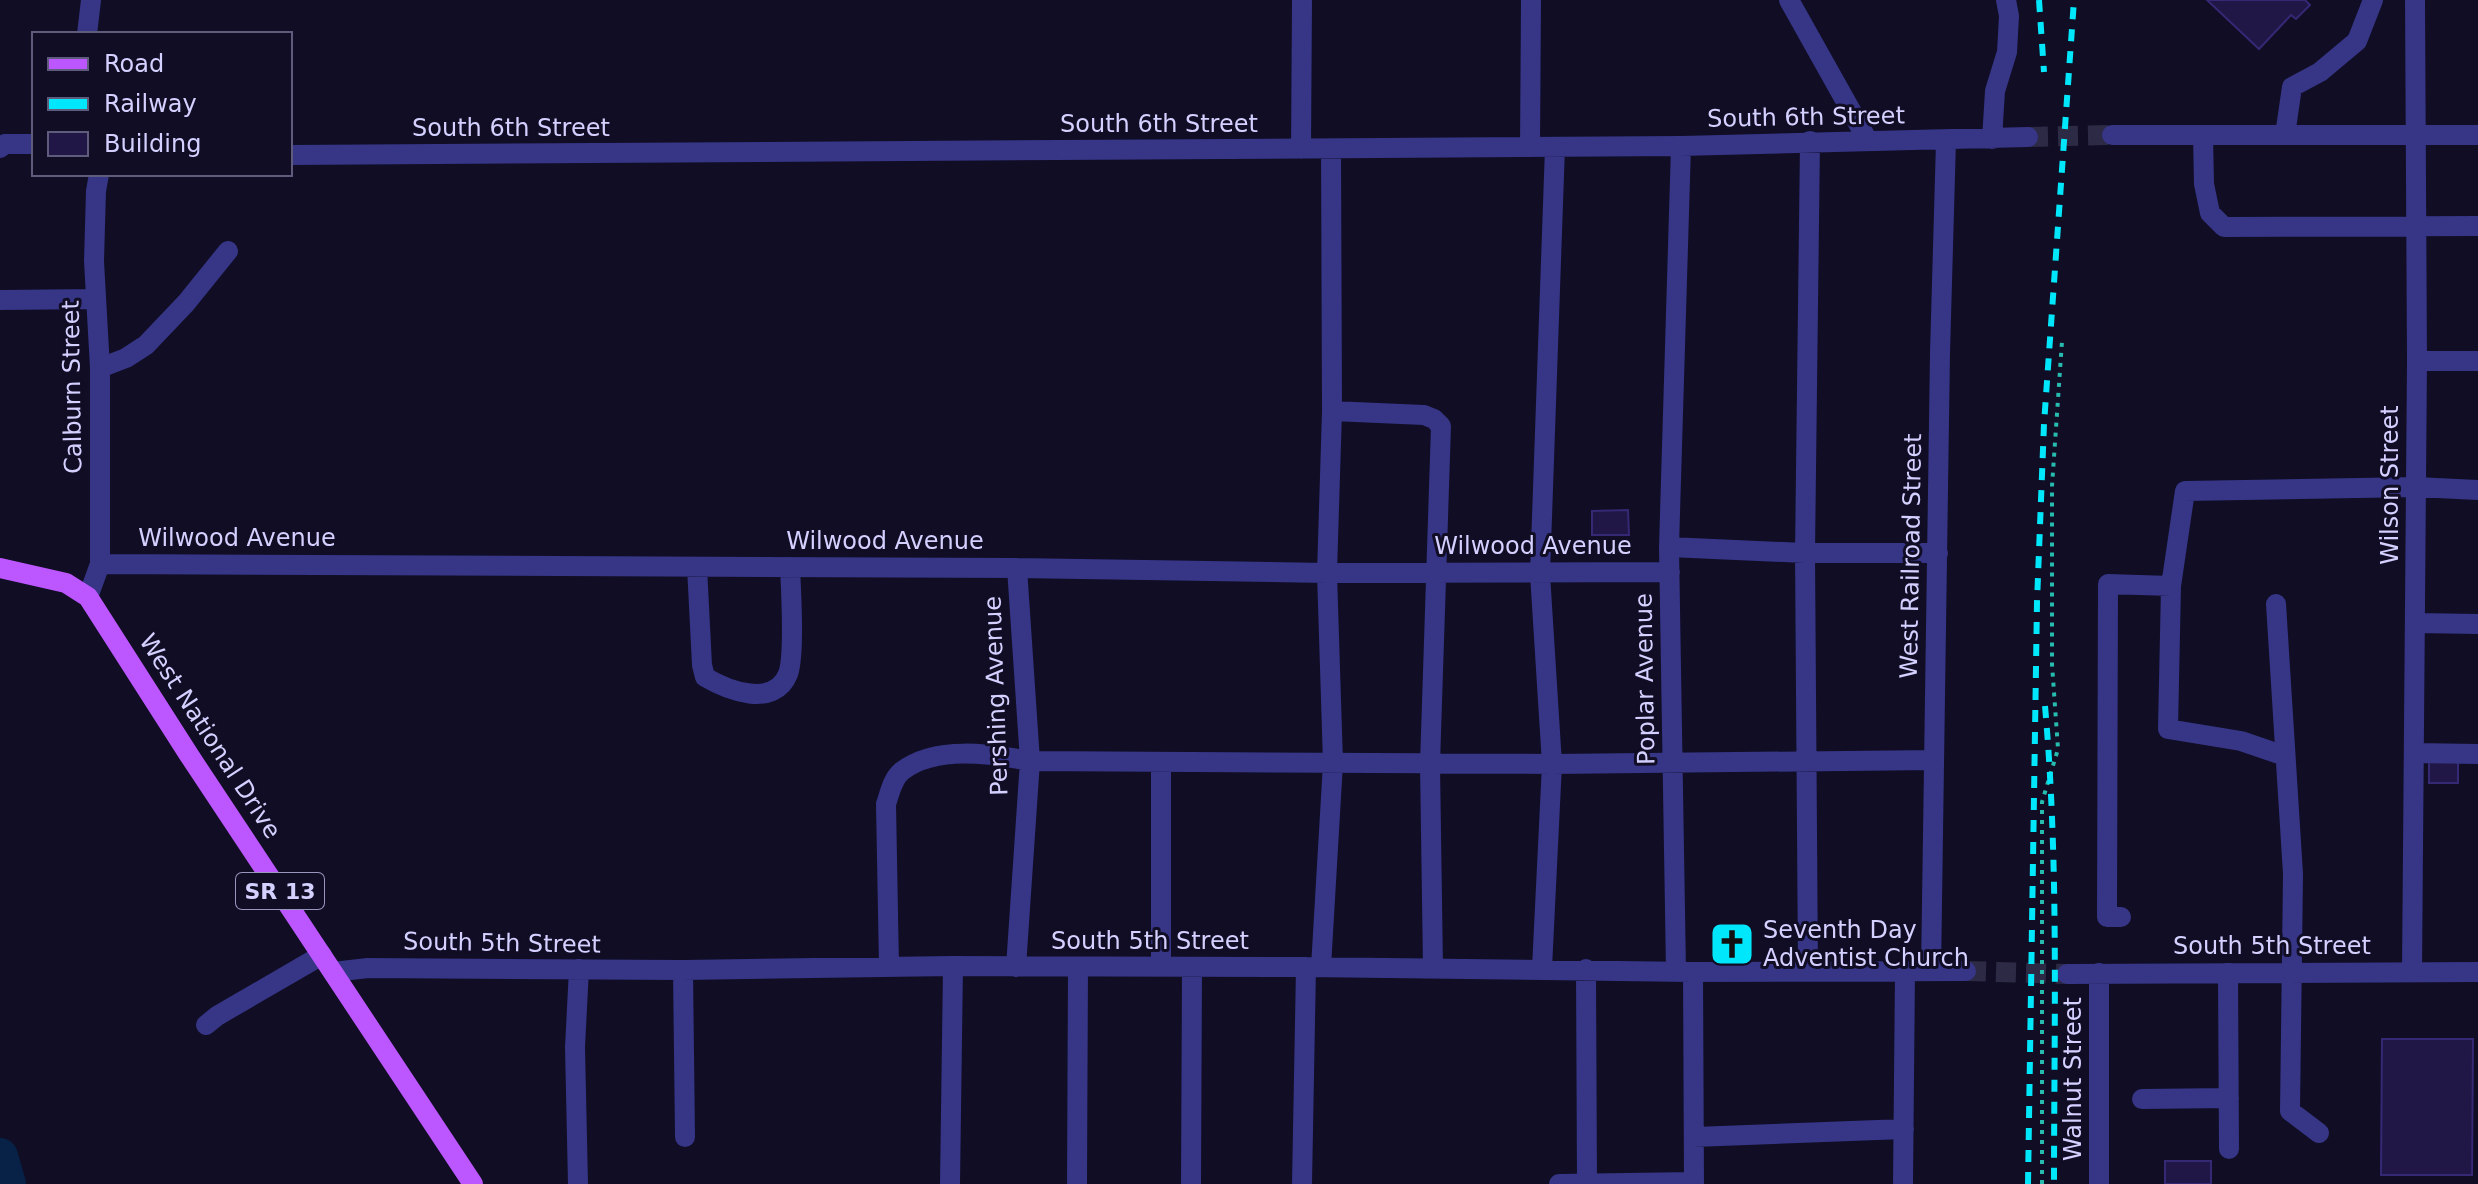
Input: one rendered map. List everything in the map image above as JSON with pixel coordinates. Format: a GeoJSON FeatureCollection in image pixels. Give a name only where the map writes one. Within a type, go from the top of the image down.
{"type":"FeatureCollection","features":[{"type":"Feature","properties":{"kind":"main road"},"geometry":{"type":"LineString","coordinates":[[0,568],[66,583],[88,597]]}},
{"type":"Feature","properties":{"kind":"main road","name":"West National Drive"},"geometry":{"type":"LineString","coordinates":[[88,597],[473,1184]]}},
{"type":"Feature","properties":{"kind":"street"},"geometry":{"type":"LineString","coordinates":[[87,32],[91,0]]}},
{"type":"Feature","properties":{"kind":"street"},"geometry":{"type":"LineString","coordinates":[[1301,149],[1302,0]]}},
{"type":"Feature","properties":{"kind":"street"},"geometry":{"type":"LineString","coordinates":[[1530,147],[1531,0]]}},
{"type":"Feature","properties":{"kind":"street"},"geometry":{"type":"LineString","coordinates":[[1789,0],[1868,141]]}},
{"type":"Feature","properties":{"kind":"street"},"geometry":{"type":"LineString","coordinates":[[1992,139],[1995,91],[2007,52],[2009,16],[2006,0]]}},
{"type":"Feature","properties":{"kind":"street"},"geometry":{"type":"LineString","coordinates":[[2285,135],[2292,87],[2320,72],[2357,41],[2373,0]]}},
{"type":"Feature","properties":{"kind":"street","name":"Wilson Street"},"geometry":{"type":"LineString","coordinates":[[2412,971],[2417,361],[2415,0]]}},
{"type":"Feature","properties":{"kind":"street"},"geometry":{"type":"LineString","coordinates":[[2112,135],[2478,135]]}},
{"type":"Feature","properties":{"kind":"street"},"geometry":{"type":"LineString","coordinates":[[2203,135],[2204,184],[2210,213],[2224,227],[2478,226]]}},
{"type":"Feature","properties":{"kind":"street","name":"South 6th Street"},"geometry":{"type":"LineString","coordinates":[[292,155],[1681,146],[2028,137]]}},
{"type":"Feature","properties":{"kind":"street"},"geometry":{"type":"LineString","coordinates":[[1808,970],[1804,761],[1810,141]]}},
{"type":"Feature","properties":{"kind":"street","name":"West Railroad Street"},"geometry":{"type":"LineString","coordinates":[[1931,971],[1946,141]]}},
{"type":"Feature","properties":{"kind":"street"},"geometry":{"type":"LineString","coordinates":[[0,148],[5,144],[32,144]]}},
{"type":"Feature","properties":{"kind":"street","name":"Poplar Avenue"},"geometry":{"type":"LineString","coordinates":[[1681,146],[1669,547],[1672,764],[1694,1137],[1694,1183]]}},
{"type":"Feature","properties":{"kind":"street"},"geometry":{"type":"LineString","coordinates":[[1542,968],[1552,764],[1540,574],[1555,147]]}},
{"type":"Feature","properties":{"kind":"street"},"geometry":{"type":"LineString","coordinates":[[1302,1184],[1313,967],[1333,763],[1327,573],[1332,411],[1331,149]]}},
{"type":"Feature","properties":{"kind":"street","name":"Calburn Street"},"geometry":{"type":"LineString","coordinates":[[88,597],[100,564],[100,368],[94,261],[97,176]]}},
{"type":"Feature","properties":{"kind":"street"},"geometry":{"type":"LineString","coordinates":[[100,368],[126,358],[146,345],[186,303],[228,251]]}},
{"type":"Feature","properties":{"kind":"street"},"geometry":{"type":"LineString","coordinates":[[0,300],[96,299]]}},
{"type":"Feature","properties":{"kind":"street"},"geometry":{"type":"LineString","coordinates":[[2417,361],[2478,361]]}},
{"type":"Feature","properties":{"kind":"street"},"geometry":{"type":"LineString","coordinates":[[1332,411],[1424,415],[1441,426],[1430,764],[1433,968]]}},
{"type":"Feature","properties":{"kind":"street"},"geometry":{"type":"LineString","coordinates":[[2285,756],[2241,741],[2168,729],[2171,586],[2185,491],[2416,487],[2478,490]]}},
{"type":"Feature","properties":{"kind":"street"},"geometry":{"type":"LineString","coordinates":[[1669,547],[1805,553],[1938,553]]}},
{"type":"Feature","properties":{"kind":"street","name":"Wilwood Avenue"},"geometry":{"type":"LineString","coordinates":[[100,564],[1017,568],[1327,573],[1670,572]]}},
{"type":"Feature","properties":{"kind":"street"},"geometry":{"type":"LineString","coordinates":[[697,567],[705,677],[726,689],[752,695],[776,690],[788,675],[792,600],[790,567]]}},
{"type":"Feature","properties":{"kind":"street","name":"Pershing Avenue"},"geometry":{"type":"LineString","coordinates":[[1016,967],[1030,761],[1017,568]]}},
{"type":"Feature","properties":{"kind":"street"},"geometry":{"type":"LineString","coordinates":[[2121,917],[2107,917],[2108,584],[2171,586]]}},
{"type":"Feature","properties":{"kind":"street"},"geometry":{"type":"LineString","coordinates":[[2276,604],[2293,874],[2290,1111],[2319,1133]]}},
{"type":"Feature","properties":{"kind":"street"},"geometry":{"type":"LineString","coordinates":[[2415,623],[2478,624]]}},
{"type":"Feature","properties":{"kind":"street"},"geometry":{"type":"LineString","coordinates":[[2414,753],[2478,754]]}},
{"type":"Feature","properties":{"kind":"street"},"geometry":{"type":"LineString","coordinates":[[889,967],[886,804],[893,781],[902,771],[923,761],[950,754],[1030,761],[1430,764],[1934,760]]}},
{"type":"Feature","properties":{"kind":"street"},"geometry":{"type":"LineString","coordinates":[[1161,762],[1161,967]]}},
{"type":"Feature","properties":{"kind":"street"},"geometry":{"type":"LineString","coordinates":[[206,1025],[217,1016],[328,963]]}},
{"type":"Feature","properties":{"kind":"street","name":"South 5th Street"},"geometry":{"type":"LineString","coordinates":[[328,963],[368,968],[683,970],[953,966],[1966,971]]}},
{"type":"Feature","properties":{"kind":"street"},"geometry":{"type":"LineString","coordinates":[[950,1184],[953,966]]}},
{"type":"Feature","properties":{"kind":"street"},"geometry":{"type":"LineString","coordinates":[[1077,1184],[1078,967]]}},
{"type":"Feature","properties":{"kind":"street"},"geometry":{"type":"LineString","coordinates":[[1191,1184],[1192,967]]}},
{"type":"Feature","properties":{"kind":"street"},"geometry":{"type":"LineString","coordinates":[[578,1184],[575,1047],[579,969]]}},
{"type":"Feature","properties":{"kind":"street"},"geometry":{"type":"LineString","coordinates":[[1586,969],[1587,1184]]}},
{"type":"Feature","properties":{"kind":"street"},"geometry":{"type":"LineString","coordinates":[[683,970],[685,1137]]}},
{"type":"Feature","properties":{"kind":"street"},"geometry":{"type":"LineString","coordinates":[[1903,1184],[1905,972]]}},
{"type":"Feature","properties":{"kind":"street","name":"South 5th Street"},"geometry":{"type":"LineString","coordinates":[[2067,974],[2478,972]]}},
{"type":"Feature","properties":{"kind":"street","name":"Walnut Street"},"geometry":{"type":"LineString","coordinates":[[2099,973],[2099,1184]]}},
{"type":"Feature","properties":{"kind":"street"},"geometry":{"type":"LineString","coordinates":[[2228,973],[2229,1149]]}},
{"type":"Feature","properties":{"kind":"street"},"geometry":{"type":"LineString","coordinates":[[2142,1099],[2229,1098]]}},
{"type":"Feature","properties":{"kind":"street"},"geometry":{"type":"LineString","coordinates":[[1694,1137],[1904,1129]]}},
{"type":"Feature","properties":{"kind":"street"},"geometry":{"type":"LineString","coordinates":[[1559,1184],[1694,1183]]}},
{"type":"Feature","properties":{"kind":"path"},"geometry":{"type":"LineString","coordinates":[[2042,1184],[2042,802],[2058,749],[2052,664],[2052,499],[2062,341]]}},
{"type":"Feature","properties":{"kind":"building"},"geometry":{"type":"Polygon","coordinates":[[[2207,0],[2305,0],[2310,5],[2296,19],[2291,15],[2259,49],[2207,0]]]}},
{"type":"Feature","properties":{"kind":"building"},"geometry":{"type":"Polygon","coordinates":[[[1628,510],[1629,535],[1592,535],[1592,511],[1628,510]]]}},
{"type":"Feature","properties":{"kind":"building"},"geometry":{"type":"Polygon","coordinates":[[[2429,761],[2458,761],[2458,783],[2429,783],[2429,761]]]}},
{"type":"Feature","properties":{"kind":"building"},"geometry":{"type":"Polygon","coordinates":[[[2382,1039],[2473,1039],[2472,1175],[2381,1175],[2382,1039]]]}},
{"type":"Feature","properties":{"kind":"building"},"geometry":{"type":"Polygon","coordinates":[[[2165,1161],[2211,1161],[2211,1184],[2165,1184],[2165,1161]]]}},
{"type":"Feature","properties":{"kind":"waterway"},"geometry":{"type":"LineString","coordinates":[[0,1156],[8,1184]]}},
{"type":"Feature","properties":{"kind":"tunnel"},"geometry":{"type":"LineString","coordinates":[[2028,137],[2112,135]]}},
{"type":"Feature","properties":{"kind":"tunnel"},"geometry":{"type":"LineString","coordinates":[[1966,971],[2067,974]]}},
{"type":"Feature","properties":{"kind":"railway"},"geometry":{"type":"LineString","coordinates":[[2039,0],[2044,72]]}},
{"type":"Feature","properties":{"kind":"railway"},"geometry":{"type":"LineString","coordinates":[[2028,1184],[2037,602],[2044,424],[2074,0]]}},
{"type":"Feature","properties":{"kind":"railway"},"geometry":{"type":"LineString","coordinates":[[2045,706],[2054,885],[2054,1184]]}},
{"type":"Feature","properties":{"kind":"place","name":"Seventh Day Adventist Church"},"geometry":{"type":"Point","coordinates":[1732,944]}}]}
